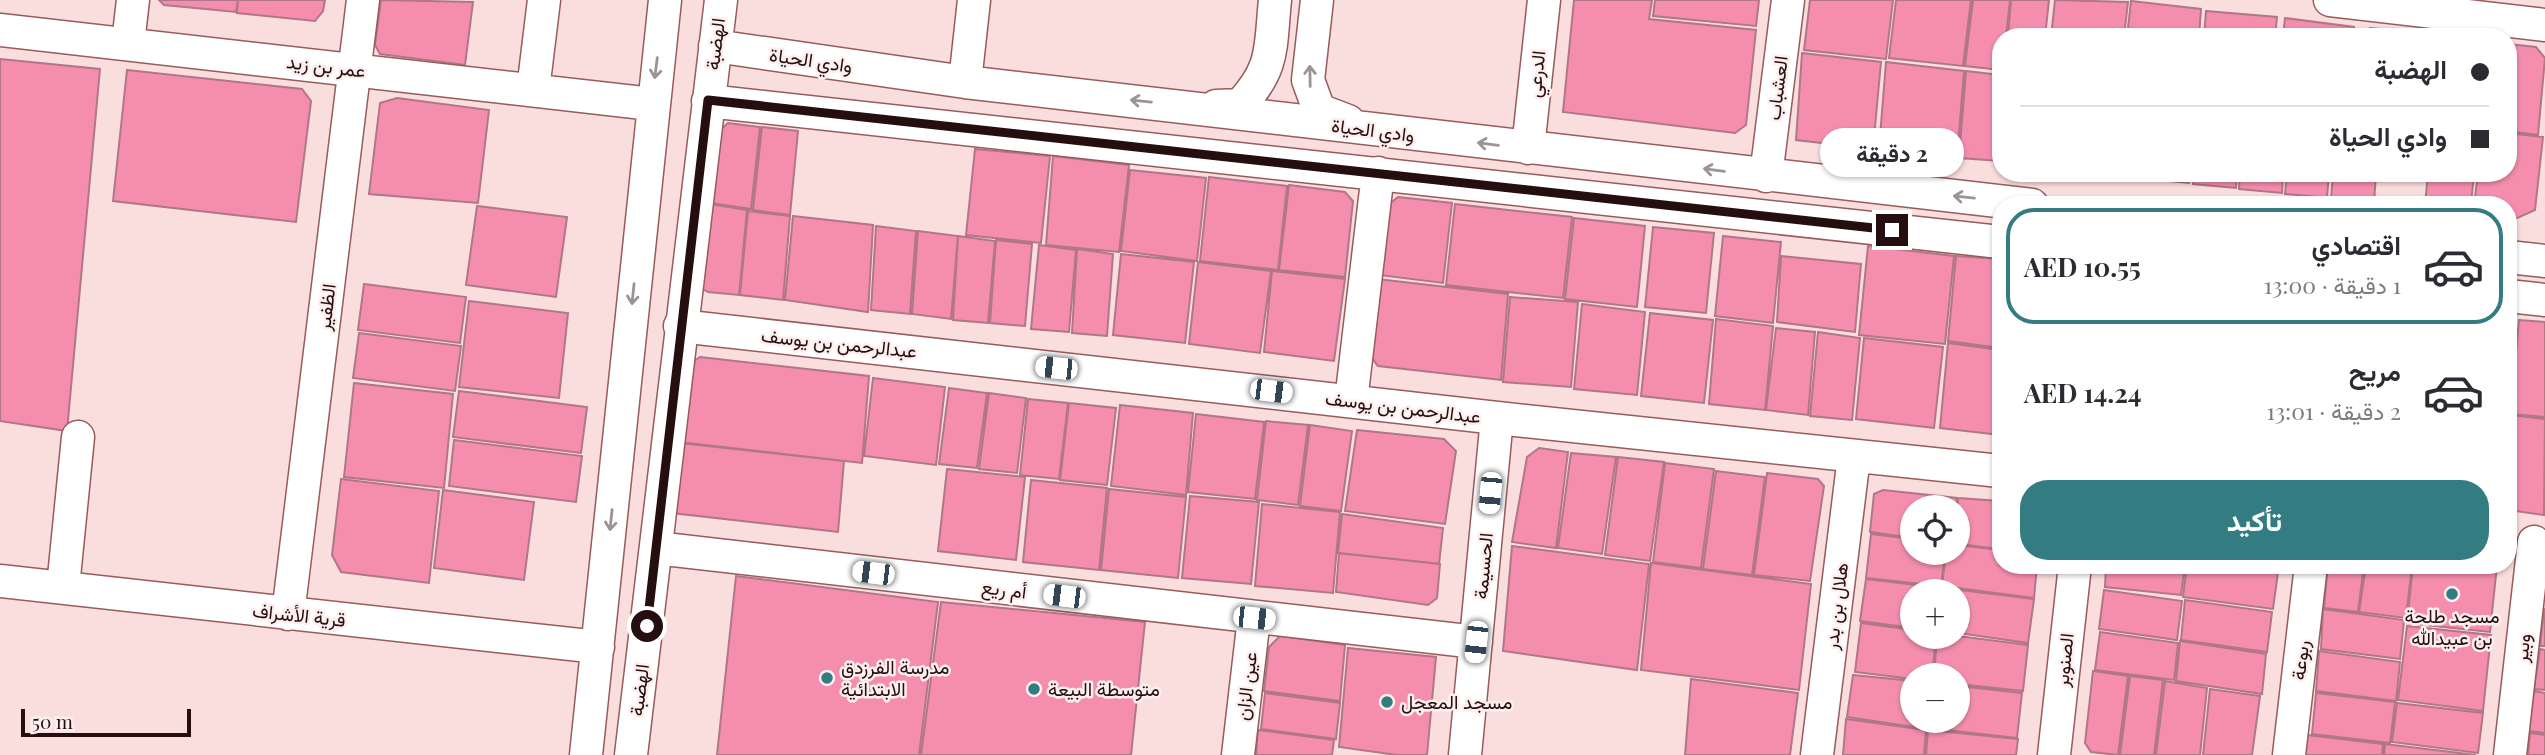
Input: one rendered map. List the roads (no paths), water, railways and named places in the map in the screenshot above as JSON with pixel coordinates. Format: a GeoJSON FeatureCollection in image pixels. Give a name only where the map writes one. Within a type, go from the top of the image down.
{"type":"FeatureCollection","features":[{"type":"Feature","properties":{"kind":"street"},"geometry":{"type":"LineString","coordinates":[[128,43],[133,0]]}},
{"type":"Feature","properties":{"kind":"street","name":"الظفير"},"geometry":{"type":"LineString","coordinates":[[288,614],[363,0]]}},
{"type":"Feature","properties":{"kind":"street"},"geometry":{"type":"LineString","coordinates":[[533,90],[544,0]]}},
{"type":"Feature","properties":{"kind":"street"},"geometry":{"type":"LineString","coordinates":[[586,755],[652,104],[665,0]]}},
{"type":"Feature","properties":{"kind":"street","name":"الهضبة"},"geometry":{"type":"LineString","coordinates":[[631,755],[680,326],[721,0]]}},
{"type":"Feature","properties":{"kind":"street"},"geometry":{"type":"LineString","coordinates":[[965,82],[974,0]]}},
{"type":"Feature","properties":{"kind":"street"},"geometry":{"type":"LineString","coordinates":[[1193,106],[1240,105],[1255,89],[1268,68],[1275,0]]}},
{"type":"Feature","properties":{"kind":"street"},"geometry":{"type":"LineString","coordinates":[[1317,0],[1308,80],[1312,96],[1319,110],[1372,130]]}},
{"type":"Feature","properties":{"kind":"street","name":"الدرعي"},"geometry":{"type":"LineString","coordinates":[[1528,148],[1544,0]]}},
{"type":"Feature","properties":{"kind":"street","name":"العشباب"},"geometry":{"type":"LineString","coordinates":[[1766,176],[1788,0]]}},
{"type":"Feature","properties":{"kind":"street"},"geometry":{"type":"LineString","coordinates":[[2330,0],[2545,25]]}},
{"type":"Feature","properties":{"kind":"street","name":"عمر بن زيد"},"geometry":{"type":"LineString","coordinates":[[0,30],[652,104]]}},
{"type":"Feature","properties":{"kind":"street","name":"وادي الحياة"},"geometry":{"type":"LineString","coordinates":[[715,46],[965,82],[1193,106],[1372,130],[1992,201]]}},
{"type":"Feature","properties":{"kind":"street"},"geometry":{"type":"LineString","coordinates":[[811,111],[815,61]]}},
{"type":"Feature","properties":{"kind":"street"},"geometry":{"type":"LineString","coordinates":[[708,100],[1992,241]]}},
{"type":"Feature","properties":{"kind":"street"},"geometry":{"type":"LineString","coordinates":[[1351,401],[1378,173]]}},
{"type":"Feature","properties":{"kind":"street"},"geometry":{"type":"LineString","coordinates":[[2517,258],[2545,261]]}},
{"type":"Feature","properties":{"kind":"street"},"geometry":{"type":"LineString","coordinates":[[2517,297],[2545,300]]}},
{"type":"Feature","properties":{"kind":"street","name":"عبدالرحمن بن يوسف"},"geometry":{"type":"LineString","coordinates":[[680,326],[1497,418],[1992,470]]}},
{"type":"Feature","properties":{"kind":"street","name":"الحسيمة"},"geometry":{"type":"LineString","coordinates":[[1465,755],[1497,418]]}},
{"type":"Feature","properties":{"kind":"street"},"geometry":{"type":"LineString","coordinates":[[63,587],[78,437]]}},
{"type":"Feature","properties":{"kind":"street","name":"هلال بن بدر"},"geometry":{"type":"LineString","coordinates":[[1817,755],[1854,457]]}},
{"type":"Feature","properties":{"kind":"street","name":"وبير"},"geometry":{"type":"LineString","coordinates":[[2510,755],[2529,541]]}},
{"type":"Feature","properties":{"kind":"street","name":"أم ريع"},"geometry":{"type":"LineString","coordinates":[[656,548],[1476,642]]}},
{"type":"Feature","properties":{"kind":"street","name":"الصنوبر"},"geometry":{"type":"LineString","coordinates":[[2054,755],[2073,574]]}},
{"type":"Feature","properties":{"kind":"street","name":"ربوعة"},"geometry":{"type":"LineString","coordinates":[[2289,755],[2310,574]]}},
{"type":"Feature","properties":{"kind":"street","name":"قرية الأشراف"},"geometry":{"type":"LineString","coordinates":[[0,581],[598,647]]}},
{"type":"Feature","properties":{"kind":"street","name":"عين الزان"},"geometry":{"type":"LineString","coordinates":[[1238,755],[1254,618]]}},
{"type":"Feature","properties":{"kind":"place","name":"مسجد طلحة بن عبيدالله"},"geometry":{"type":"Point","coordinates":[2452,594]}},
{"type":"Feature","properties":{"kind":"place","name":"مدرسة الفرزدق الابتدائية"},"geometry":{"type":"Point","coordinates":[827,678]}},
{"type":"Feature","properties":{"kind":"place","name":"متوسطة البيعة"},"geometry":{"type":"Point","coordinates":[1034,689]}},
{"type":"Feature","properties":{"kind":"place","name":"مسجد المعجل"},"geometry":{"type":"Point","coordinates":[1387,702]}}]}
